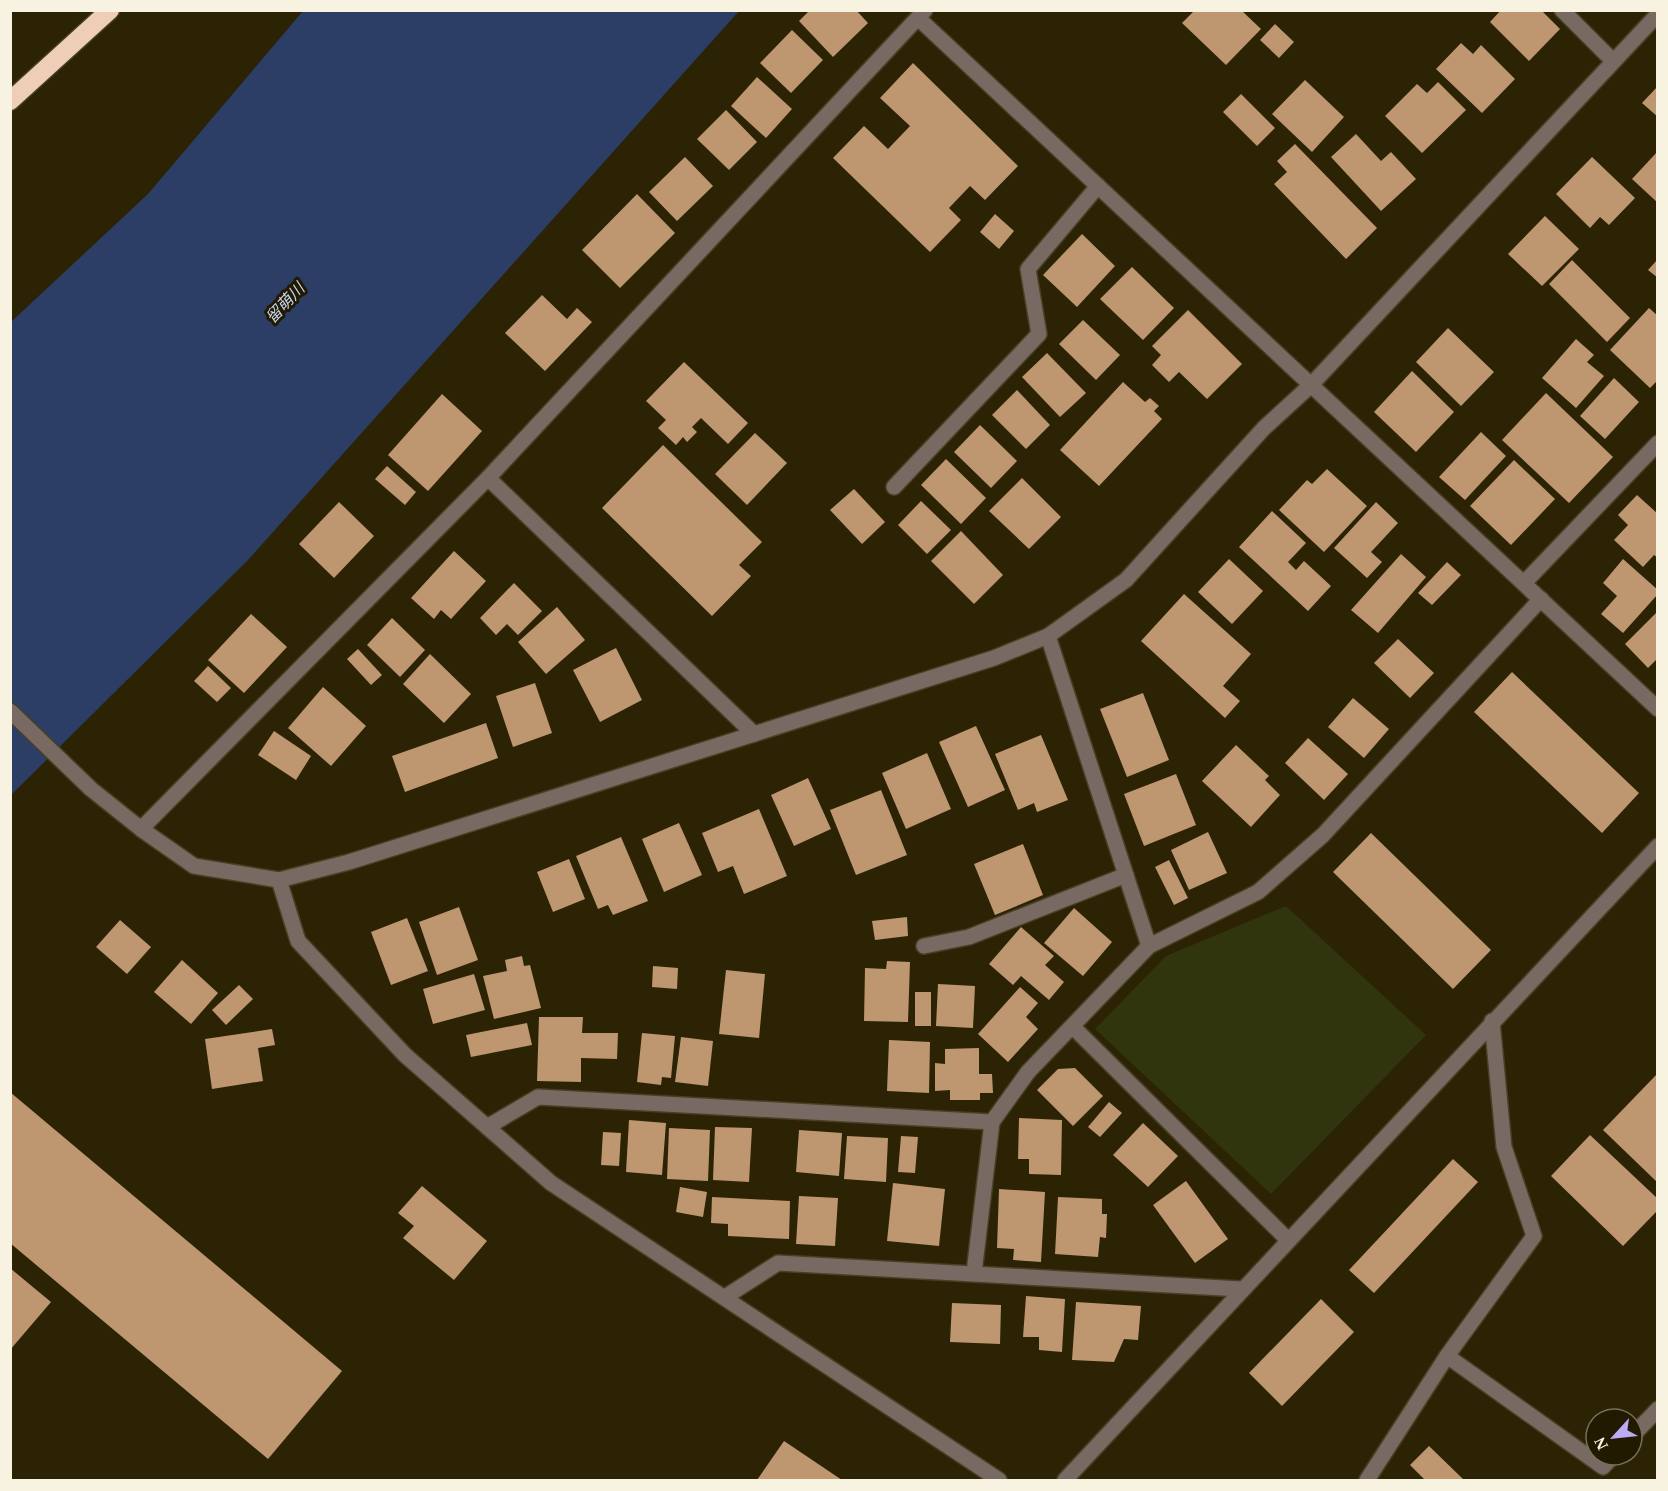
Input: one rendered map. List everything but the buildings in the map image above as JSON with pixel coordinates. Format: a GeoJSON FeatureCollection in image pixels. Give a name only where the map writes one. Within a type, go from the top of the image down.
{"type":"FeatureCollection","features":[{"type":"Feature","properties":{"kind":"highway"},"geometry":{"type":"LineString","coordinates":[[10,101],[110,10]]}},
{"type":"Feature","properties":{"kind":"street"},"geometry":{"type":"LineString","coordinates":[[1562,10],[1612,60]]}},
{"type":"Feature","properties":{"kind":"street"},"geometry":{"type":"LineString","coordinates":[[141,829],[488,478],[921,14],[1098,186],[1658,709]]}},
{"type":"Feature","properties":{"kind":"street"},"geometry":{"type":"LineString","coordinates":[[10,711],[91,789],[141,829],[194,866],[279,880],[350,862],[994,658],[1048,636],[1126,580],[1264,428],[1311,385],[1612,60],[1658,14]]}},
{"type":"Feature","properties":{"kind":"street"},"geometry":{"type":"LineString","coordinates":[[894,487],[1039,334],[1028,269],[1098,186]]}},
{"type":"Feature","properties":{"kind":"street"},"geometry":{"type":"LineString","coordinates":[[1524,583],[1658,443]]}},
{"type":"Feature","properties":{"kind":"street"},"geometry":{"type":"LineString","coordinates":[[488,478],[753,734]]}},
{"type":"Feature","properties":{"kind":"street"},"geometry":{"type":"LineString","coordinates":[[974,1273],[992,1122],[1028,1072],[1149,946],[1258,892],[1315,842],[1542,599]]}},
{"type":"Feature","properties":{"kind":"street"},"geometry":{"type":"LineString","coordinates":[[1048,636],[1149,946]]}},
{"type":"Feature","properties":{"kind":"street"},"geometry":{"type":"LineString","coordinates":[[1065,1480],[1287,1239],[1658,846]]}},
{"type":"Feature","properties":{"kind":"street"},"geometry":{"type":"LineString","coordinates":[[924,946],[969,937],[1126,875]]}},
{"type":"Feature","properties":{"kind":"street"},"geometry":{"type":"LineString","coordinates":[[279,880],[298,941],[405,1055],[551,1183],[999,1480]]}},
{"type":"Feature","properties":{"kind":"street"},"geometry":{"type":"LineString","coordinates":[[1367,1480],[1447,1356],[1534,1236],[1504,1147],[1492,1021]]}},
{"type":"Feature","properties":{"kind":"street"},"geometry":{"type":"LineString","coordinates":[[1072,1027],[1287,1239]]}},
{"type":"Feature","properties":{"kind":"street"},"geometry":{"type":"LineString","coordinates":[[487,1127],[538,1097],[992,1122]]}},
{"type":"Feature","properties":{"kind":"street"},"geometry":{"type":"LineString","coordinates":[[725,1297],[778,1263],[1241,1289]]}},
{"type":"Feature","properties":{"kind":"street"},"geometry":{"type":"LineString","coordinates":[[1447,1356],[1584,1453]]}},
{"type":"Feature","properties":{"kind":"street"},"geometry":{"type":"LineString","coordinates":[[1644,1423],[1658,1408]]}},
{"type":"Feature","properties":{"kind":"green space"},"geometry":{"type":"Polygon","coordinates":[[[1286,906],[1426,1035],[1271,1194],[1095,1029],[1166,956],[1286,906]]]}},
{"type":"Feature","properties":{"kind":"water","name":"留萌川"},"geometry":{"type":"Polygon","coordinates":[[[303,11],[739,11],[248,560],[11,795],[11,322],[148,194],[303,11]]]}}]}
